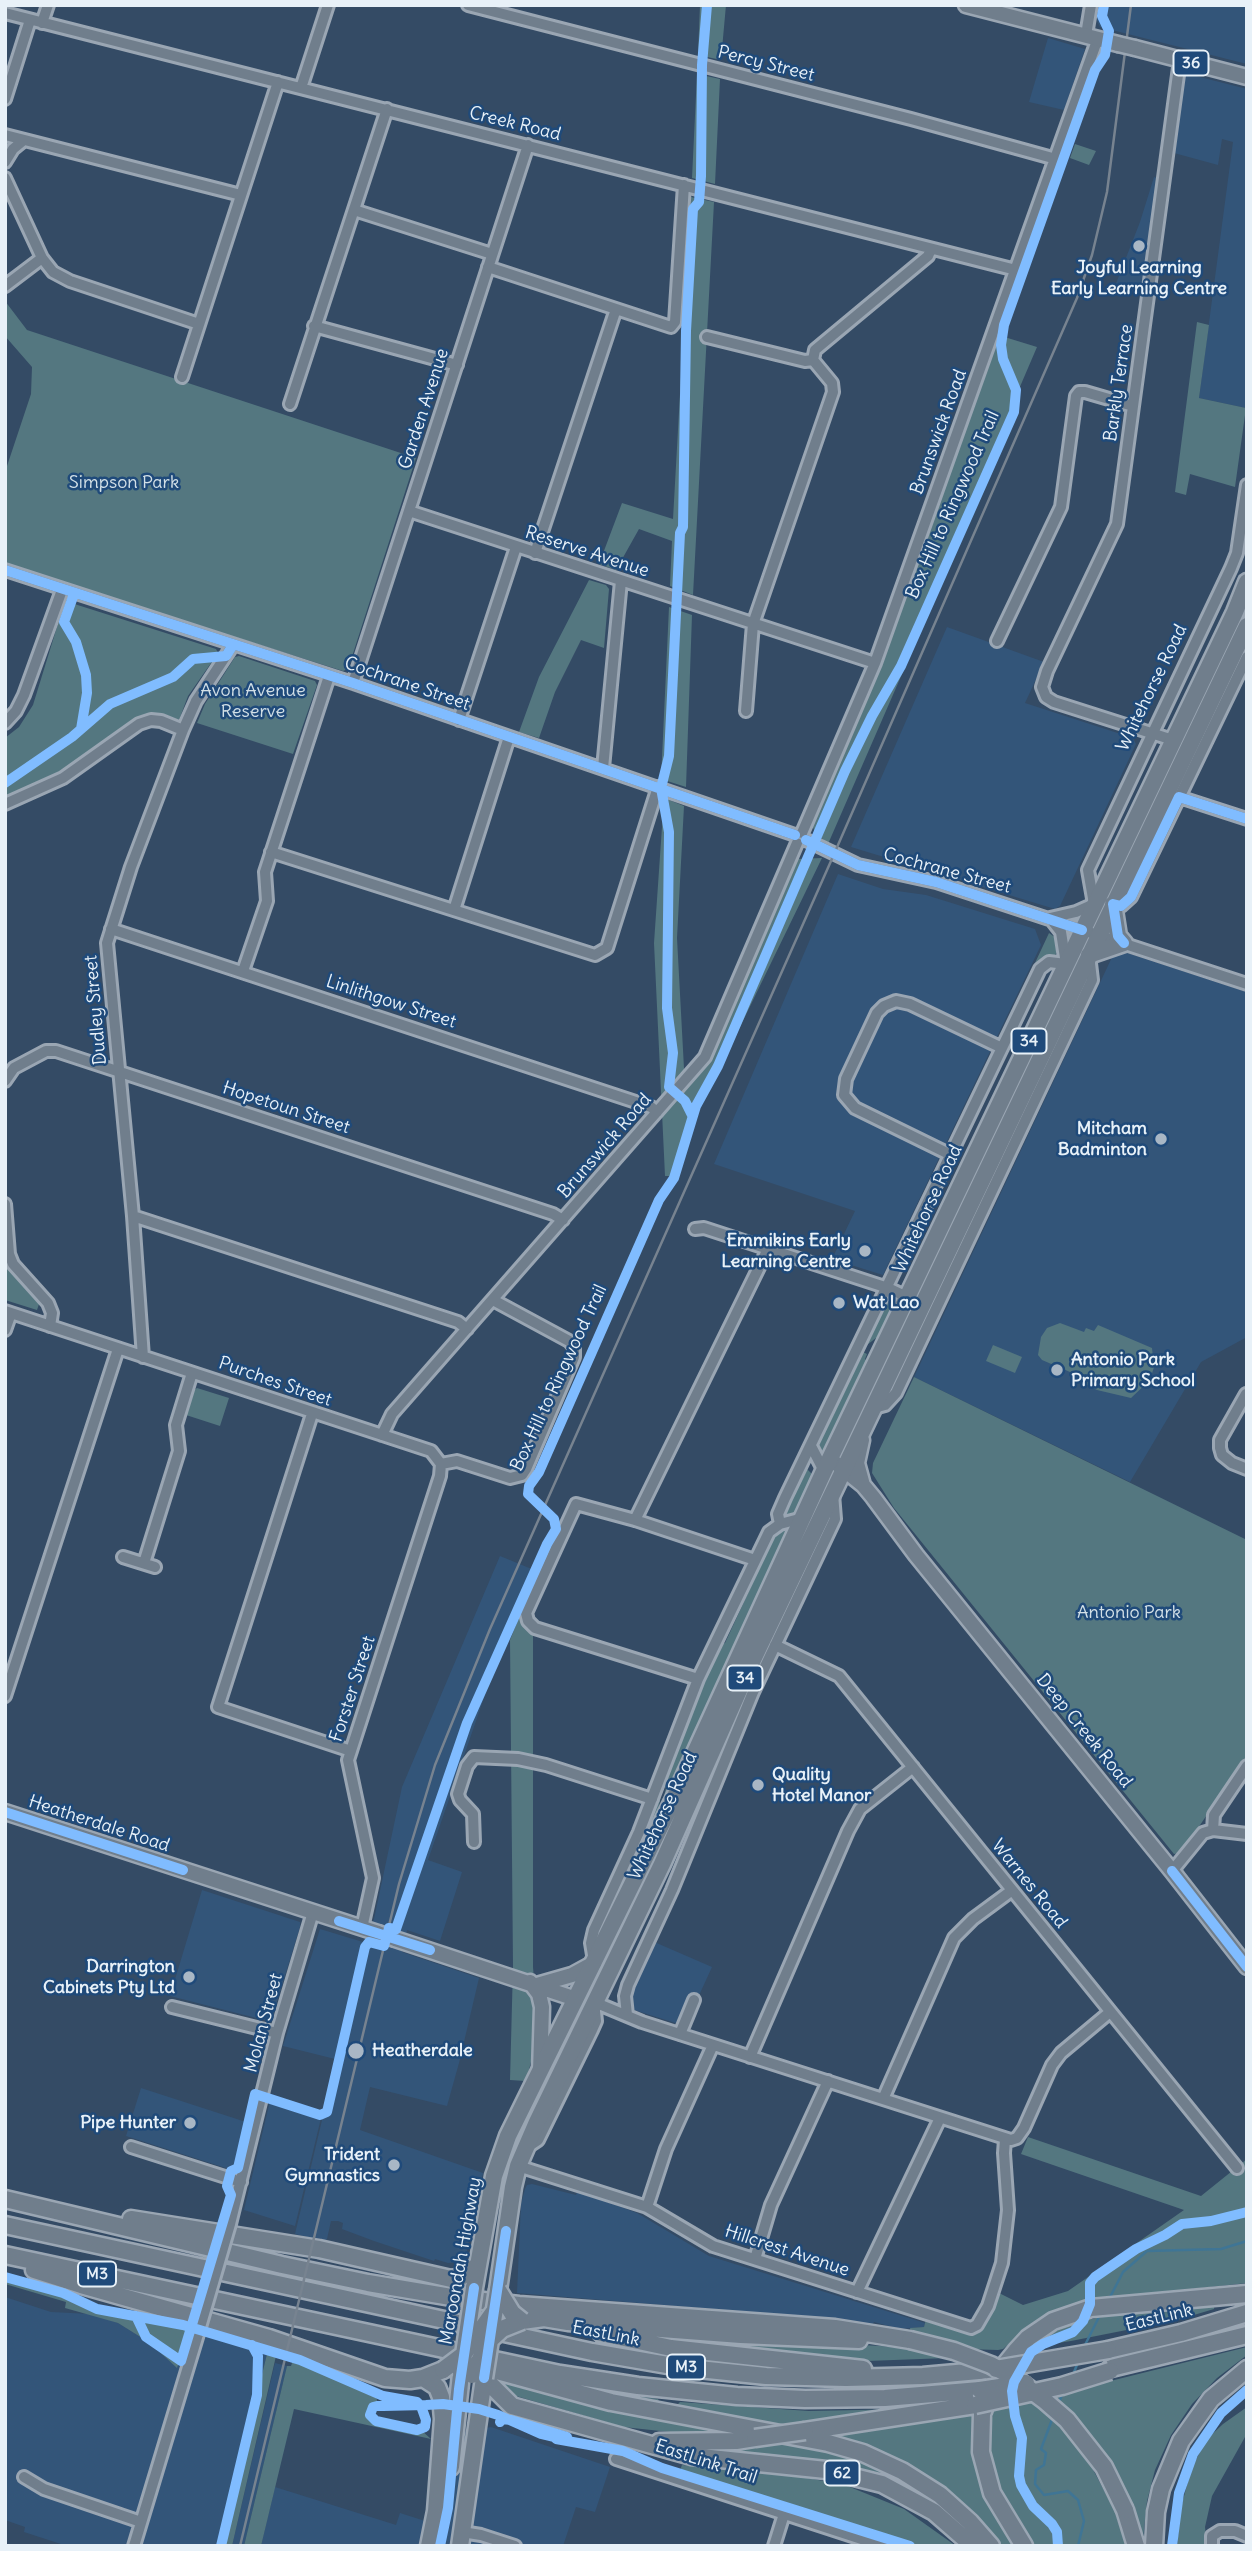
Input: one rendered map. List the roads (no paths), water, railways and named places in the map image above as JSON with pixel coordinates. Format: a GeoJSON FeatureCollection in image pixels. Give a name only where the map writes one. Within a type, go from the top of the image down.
{"type":"FeatureCollection","features":[{"type":"Feature","properties":{"kind":"highway","name":"Whitehorse Road"},"geometry":{"type":"LineString","coordinates":[[576,1998],[594,1964],[598,1941],[672,1803],[827,1465],[1247,582]]}},
{"type":"Feature","properties":{"kind":"highway","name":"Whitehorse Road"},"geometry":{"type":"LineString","coordinates":[[594,2002],[695,1793],[748,1670],[1247,626]]}},
{"type":"Feature","properties":{"kind":"highway"},"geometry":{"type":"LineString","coordinates":[[1089,955],[1124,943],[1118,936],[1113,904]]}},
{"type":"Feature","properties":{"kind":"highway"},"geometry":{"type":"LineString","coordinates":[[598,1941],[619,1951]]}},
{"type":"Feature","properties":{"kind":"highway"},"geometry":{"type":"LineString","coordinates":[[576,1998],[594,2002]]}},
{"type":"Feature","properties":{"kind":"highway","name":"Maroondah Highway"},"geometry":{"type":"LineString","coordinates":[[440,2546],[469,2364],[474,2288],[485,2216],[502,2153],[576,1998]]}},
{"type":"Feature","properties":{"kind":"highway","name":"Maroondah Highway"},"geometry":{"type":"LineString","coordinates":[[461,2539],[478,2425],[469,2364],[490,2340],[518,2166],[594,2002]]}},
{"type":"Feature","properties":{"kind":"highway"},"geometry":{"type":"LineString","coordinates":[[13,2201],[319,2249],[451,2278],[461,2277],[478,2264]]}},
{"type":"Feature","properties":{"kind":"highway"},"geometry":{"type":"LineString","coordinates":[[13,2201],[368,2283],[457,2298],[835,2328],[910,2340],[971,2356],[1016,2379],[1067,2420],[1104,2467],[1125,2510],[1136,2546]]}},
{"type":"Feature","properties":{"kind":"highway","name":"EastLink"},"geometry":{"type":"LineString","coordinates":[[5,2225],[639,2361],[766,2376],[923,2376],[990,2370],[1121,2347],[1181,2333],[1247,2313]]}},
{"type":"Feature","properties":{"kind":"highway"},"geometry":{"type":"LineString","coordinates":[[5,2258],[81,2286],[269,2338],[385,2378],[423,2378],[469,2364],[494,2312]]}},
{"type":"Feature","properties":{"kind":"highway","name":"M3"},"geometry":{"type":"LineString","coordinates":[[5,2258],[188,2293],[560,2374],[638,2386],[737,2396],[805,2399],[978,2397],[1111,2370],[1247,2335]]}},
{"type":"Feature","properties":{"kind":"highway"},"geometry":{"type":"LineString","coordinates":[[498,2290],[512,2313],[522,2321]]}},
{"type":"Feature","properties":{"kind":"highway"},"geometry":{"type":"LineString","coordinates":[[188,2293],[611,2402],[846,2447],[883,2461],[922,2482],[955,2508],[991,2546]]}},
{"type":"Feature","properties":{"kind":"highway"},"geometry":{"type":"LineString","coordinates":[[1024,2546],[998,2505],[984,2472],[981,2452],[982,2414],[995,2377],[1016,2351],[1040,2329],[1073,2313],[1091,2308],[1247,2294]]}},
{"type":"Feature","properties":{"kind":"highway"},"geometry":{"type":"LineString","coordinates":[[490,2340],[502,2329],[522,2321],[544,2318],[766,2336],[910,2340]]}},
{"type":"Feature","properties":{"kind":"highway"},"geometry":{"type":"LineString","coordinates":[[568,2322],[606,2334],[671,2348],[923,2376]]}},
{"type":"Feature","properties":{"kind":"highway","name":"62"},"geometry":{"type":"LineString","coordinates":[[469,2364],[512,2406],[691,2456],[826,2470],[882,2484],[920,2503],[973,2546]]}},
{"type":"Feature","properties":{"kind":"highway"},"geometry":{"type":"LineString","coordinates":[[1154,2546],[1156,2512],[1161,2489],[1181,2441],[1211,2399],[1247,2369]]}},
{"type":"Feature","properties":{"kind":"highway"},"geometry":{"type":"LineString","coordinates":[[423,2378],[437,2388],[441,2397],[443,2439],[436,2511],[429,2546]]}},
{"type":"Feature","properties":{"kind":"highway"},"geometry":{"type":"LineString","coordinates":[[643,2442],[755,2438],[978,2397]]}},
{"type":"Feature","properties":{"kind":"highway"},"geometry":{"type":"LineString","coordinates":[[478,2425],[489,2413],[512,2406]]}},
{"type":"Feature","properties":{"kind":"main road","name":"36"},"geometry":{"type":"LineString","coordinates":[[966,5],[1247,77]]}},
{"type":"Feature","properties":{"kind":"main road"},"geometry":{"type":"LineString","coordinates":[[863,1485],[857,1463],[865,1425]]}},
{"type":"Feature","properties":{"kind":"main road","name":"Deep Creek Road"},"geometry":{"type":"LineString","coordinates":[[827,1465],[839,1481],[867,1500],[890,1522]]}},
{"type":"Feature","properties":{"kind":"main road","name":"Deep Creek Road"},"geometry":{"type":"LineString","coordinates":[[839,1481],[863,1485],[1247,1966]]}},
{"type":"Feature","properties":{"kind":"main road","name":"Heatherdale Road"},"geometry":{"type":"LineString","coordinates":[[5,1812],[576,1998]]}},
{"type":"Feature","properties":{"kind":"main road"},"geometry":{"type":"LineString","coordinates":[[540,2073],[542,2007],[533,1984],[572,1975],[594,1964]]}},
{"type":"Feature","properties":{"kind":"street"},"geometry":{"type":"LineString","coordinates":[[42,23],[48,5]]}},
{"type":"Feature","properties":{"kind":"street"},"geometry":{"type":"LineString","coordinates":[[301,88],[328,5]]}},
{"type":"Feature","properties":{"kind":"street","name":"Percy Street"},"geometry":{"type":"LineString","coordinates":[[468,5],[1056,159]]}},
{"type":"Feature","properties":{"kind":"street","name":"Brunswick Road"},"geometry":{"type":"LineString","coordinates":[[382,1435],[392,1414],[705,1056],[875,663],[1056,159],[1092,37],[1091,5]]}},
{"type":"Feature","properties":{"kind":"street","name":"Creek Road"},"geometry":{"type":"LineString","coordinates":[[5,13],[1016,270]]}},
{"type":"Feature","properties":{"kind":"street"},"geometry":{"type":"LineString","coordinates":[[5,99],[30,20]]}},
{"type":"Feature","properties":{"kind":"street","name":"Barkly Terrace"},"geometry":{"type":"LineString","coordinates":[[1151,734],[1054,702],[1044,695],[1043,679],[1118,524],[1180,60]]}},
{"type":"Feature","properties":{"kind":"street"},"geometry":{"type":"LineString","coordinates":[[182,377],[278,82]]}},
{"type":"Feature","properties":{"kind":"street"},"geometry":{"type":"LineString","coordinates":[[290,404],[387,109]]}},
{"type":"Feature","properties":{"kind":"street"},"geometry":{"type":"LineString","coordinates":[[5,135],[241,195]]}},
{"type":"Feature","properties":{"kind":"street"},"geometry":{"type":"LineString","coordinates":[[5,162],[13,149],[24,140]]}},
{"type":"Feature","properties":{"kind":"street","name":"Garden Avenue"},"geometry":{"type":"LineString","coordinates":[[353,683],[528,145]]}},
{"type":"Feature","properties":{"kind":"street"},"geometry":{"type":"LineString","coordinates":[[5,178],[42,258],[53,272],[70,281],[199,324]]}},
{"type":"Feature","properties":{"kind":"street"},"geometry":{"type":"LineString","coordinates":[[488,267],[671,327],[676,322],[684,185]]}},
{"type":"Feature","properties":{"kind":"street"},"geometry":{"type":"LineString","coordinates":[[354,210],[492,254]]}},
{"type":"Feature","properties":{"kind":"street"},"geometry":{"type":"LineString","coordinates":[[813,360],[815,350],[928,256],[931,249]]}},
{"type":"Feature","properties":{"kind":"street"},"geometry":{"type":"LineString","coordinates":[[5,286],[42,258]]}},
{"type":"Feature","properties":{"kind":"street"},"geometry":{"type":"LineString","coordinates":[[535,552],[616,309]]}},
{"type":"Feature","properties":{"kind":"street"},"geometry":{"type":"LineString","coordinates":[[314,326],[457,365]]}},
{"type":"Feature","properties":{"kind":"street"},"geometry":{"type":"LineString","coordinates":[[707,337],[805,361],[813,360]]}},
{"type":"Feature","properties":{"kind":"street"},"geometry":{"type":"LineString","coordinates":[[746,711],[753,624],[833,391],[832,383],[813,360]]}},
{"type":"Feature","properties":{"kind":"street"},"geometry":{"type":"LineString","coordinates":[[998,641],[1061,506],[1076,396],[1079,392],[1085,392],[1133,406]]}},
{"type":"Feature","properties":{"kind":"street","name":"Whitehorse Road"},"geometry":{"type":"LineString","coordinates":[[1094,904],[1088,870],[1237,553],[1247,485]]}},
{"type":"Feature","properties":{"kind":"street","name":"Reserve Avenue"},"geometry":{"type":"LineString","coordinates":[[410,511],[875,663]]}},
{"type":"Feature","properties":{"kind":"street"},"geometry":{"type":"LineString","coordinates":[[459,720],[516,547]]}},
{"type":"Feature","properties":{"kind":"street","name":"Cochrane Street"},"geometry":{"type":"LineString","coordinates":[[5,570],[353,683],[658,787],[800,838],[858,865],[936,882],[1247,984]]}},
{"type":"Feature","properties":{"kind":"street"},"geometry":{"type":"LineString","coordinates":[[603,768],[621,581]]}},
{"type":"Feature","properties":{"kind":"street"},"geometry":{"type":"LineString","coordinates":[[5,723],[16,711],[24,695],[62,590]]}},
{"type":"Feature","properties":{"kind":"street","name":"Dudley Street"},"geometry":{"type":"LineString","coordinates":[[143,1357],[133,1216],[107,943],[131,867],[183,730],[196,701],[233,645]]}},
{"type":"Feature","properties":{"kind":"street","name":"Whitehorse Road"},"geometry":{"type":"LineString","coordinates":[[1113,904],[1121,906],[1131,897],[1247,657]]}},
{"type":"Feature","properties":{"kind":"street"},"geometry":{"type":"LineString","coordinates":[[243,971],[267,901],[265,872],[329,676]]}},
{"type":"Feature","properties":{"kind":"street"},"geometry":{"type":"LineString","coordinates":[[5,804],[63,778],[139,724],[150,720],[161,721],[183,730]]}},
{"type":"Feature","properties":{"kind":"street"},"geometry":{"type":"LineString","coordinates":[[1151,734],[1173,740]]}},
{"type":"Feature","properties":{"kind":"street"},"geometry":{"type":"LineString","coordinates":[[454,910],[509,737]]}},
{"type":"Feature","properties":{"kind":"street"},"geometry":{"type":"LineString","coordinates":[[271,852],[595,955],[607,948],[658,787]]}},
{"type":"Feature","properties":{"kind":"street"},"geometry":{"type":"LineString","coordinates":[[1180,797],[1247,819]]}},
{"type":"Feature","properties":{"kind":"street"},"geometry":{"type":"LineString","coordinates":[[1066,964],[1061,932],[1050,918],[1076,912],[1094,904]]}},
{"type":"Feature","properties":{"kind":"street","name":"Linlithgow Street"},"geometry":{"type":"LineString","coordinates":[[111,929],[651,1107],[657,1112]]}},
{"type":"Feature","properties":{"kind":"street","name":"Whitehorse Road"},"geometry":{"type":"LineString","coordinates":[[598,1941],[698,1679],[755,1560],[769,1532],[780,1524],[778,1514],[1043,965],[1056,961],[1066,964]]}},
{"type":"Feature","properties":{"kind":"street"},"geometry":{"type":"LineString","coordinates":[[951,1155],[848,1103],[844,1087],[867,1035],[881,1009],[892,1002],[901,1001],[1002,1048]]}},
{"type":"Feature","properties":{"kind":"street","name":"Hopetoun Street"},"geometry":{"type":"LineString","coordinates":[[5,1081],[14,1068],[46,1051],[56,1051],[553,1214],[563,1220]]}},
{"type":"Feature","properties":{"kind":"street"},"geometry":{"type":"LineString","coordinates":[[5,1204],[9,1254],[13,1264],[48,1303],[52,1316],[50,1326]]}},
{"type":"Feature","properties":{"kind":"street"},"geometry":{"type":"LineString","coordinates":[[133,1216],[458,1322],[467,1328]]}},
{"type":"Feature","properties":{"kind":"street"},"geometry":{"type":"LineString","coordinates":[[695,1229],[704,1228],[888,1288],[907,1297]]}},
{"type":"Feature","properties":{"kind":"street"},"geometry":{"type":"LineString","coordinates":[[635,1520],[768,1249]]}},
{"type":"Feature","properties":{"kind":"street","name":"Purches Street"},"geometry":{"type":"LineString","coordinates":[[8,1312],[431,1451],[441,1464],[457,1461],[510,1478],[522,1475],[526,1469],[574,1357],[574,1347],[569,1341],[493,1300]]}},
{"type":"Feature","properties":{"kind":"street"},"geometry":{"type":"LineString","coordinates":[[5,1330],[8,1312]]}},
{"type":"Feature","properties":{"kind":"street"},"geometry":{"type":"LineString","coordinates":[[5,1696],[118,1349]]}},
{"type":"Feature","properties":{"kind":"street"},"geometry":{"type":"LineString","coordinates":[[123,1557],[149,1565],[179,1451],[176,1425],[192,1373]]}},
{"type":"Feature","properties":{"kind":"street"},"geometry":{"type":"LineString","coordinates":[[1246,1394],[1220,1440],[1220,1448],[1222,1455],[1232,1463],[1247,1469]]}},
{"type":"Feature","properties":{"kind":"street"},"geometry":{"type":"LineString","coordinates":[[312,1414],[218,1707],[351,1751]]}},
{"type":"Feature","properties":{"kind":"street"},"geometry":{"type":"LineString","coordinates":[[811,1446],[827,1465]]}},
{"type":"Feature","properties":{"kind":"street","name":"Forster Street"},"geometry":{"type":"LineString","coordinates":[[362,1928],[373,1878],[348,1766],[440,1476],[441,1464]]}},
{"type":"Feature","properties":{"kind":"street","name":"Whitehorse Road"},"geometry":{"type":"LineString","coordinates":[[627,2015],[625,1996],[628,1985],[672,1890],[734,1734],[835,1519],[839,1481]]}},
{"type":"Feature","properties":{"kind":"street"},"geometry":{"type":"LineString","coordinates":[[698,1679],[535,1628],[528,1621],[526,1614],[576,1504],[635,1520],[755,1560]]}},
{"type":"Feature","properties":{"kind":"street"},"geometry":{"type":"LineString","coordinates":[[780,1524],[803,1518]]}},
{"type":"Feature","properties":{"kind":"street","name":"Warnes Road"},"geometry":{"type":"LineString","coordinates":[[775,1645],[839,1676],[1237,2168]]}},
{"type":"Feature","properties":{"kind":"street"},"geometry":{"type":"LineString","coordinates":[[474,1842],[473,1814],[458,1794],[467,1766],[474,1757],[518,1759],[547,1765],[652,1799]]}},
{"type":"Feature","properties":{"kind":"street"},"geometry":{"type":"LineString","coordinates":[[1213,1830],[1214,1815],[1247,1766]]}},
{"type":"Feature","properties":{"kind":"street"},"geometry":{"type":"LineString","coordinates":[[750,2057],[860,1809],[913,1767]]}},
{"type":"Feature","properties":{"kind":"street"},"geometry":{"type":"LineString","coordinates":[[1172,1871],[1203,1833],[1213,1830],[1247,1834]]}},
{"type":"Feature","properties":{"kind":"street"},"geometry":{"type":"LineString","coordinates":[[883,2099],[954,1937],[1011,1891]]}},
{"type":"Feature","properties":{"kind":"street","name":"Molan Street"},"geometry":{"type":"LineString","coordinates":[[134,2546],[242,2182],[277,2033],[313,1912]]}},
{"type":"Feature","properties":{"kind":"street"},"geometry":{"type":"LineString","coordinates":[[680,2034],[694,2000]]}},
{"type":"Feature","properties":{"kind":"street"},"geometry":{"type":"LineString","coordinates":[[594,2002],[680,2034],[1005,2139],[1017,2138],[1024,2128],[1056,2059],[1110,2012]]}},
{"type":"Feature","properties":{"kind":"street"},"geometry":{"type":"LineString","coordinates":[[172,2007],[277,2033]]}},
{"type":"Feature","properties":{"kind":"street"},"geometry":{"type":"LineString","coordinates":[[647,2207],[666,2149],[713,2045]]}},
{"type":"Feature","properties":{"kind":"street"},"geometry":{"type":"LineString","coordinates":[[755,2259],[771,2205],[828,2081]]}},
{"type":"Feature","properties":{"kind":"street"},"geometry":{"type":"LineString","coordinates":[[857,2292],[940,2118]]}},
{"type":"Feature","properties":{"kind":"street","name":"Hillcrest Avenue"},"geometry":{"type":"LineString","coordinates":[[518,2166],[647,2207],[713,2246],[971,2328],[977,2325],[988,2306],[1002,2263],[1008,2210],[1005,2139]]}},
{"type":"Feature","properties":{"kind":"street"},"geometry":{"type":"LineString","coordinates":[[131,2147],[242,2182]]}},
{"type":"Feature","properties":{"kind":"street"},"geometry":{"type":"LineString","coordinates":[[616,2459],[883,2546]]}},
{"type":"Feature","properties":{"kind":"street"},"geometry":{"type":"LineString","coordinates":[[24,2477],[44,2489],[141,2522]]}},
{"type":"Feature","properties":{"kind":"street"},"geometry":{"type":"LineString","coordinates":[[774,2546],[784,2514]]}},
{"type":"Feature","properties":{"kind":"street"},"geometry":{"type":"LineString","coordinates":[[1211,2545],[1213,2535],[1220,2531],[1235,2531],[1247,2536]]}},
{"type":"Feature","properties":{"kind":"street"},"geometry":{"type":"LineString","coordinates":[[461,2539],[481,2535],[515,2546]]}},
{"type":"Feature","properties":{"kind":"waterway"},"geometry":{"type":"LineString","coordinates":[[1108,2301],[1123,2272],[1147,2251],[1221,2249],[1247,2241]]}},
{"type":"Feature","properties":{"kind":"waterway"},"geometry":{"type":"LineString","coordinates":[[1084,2347],[1101,2313]]}},
{"type":"Feature","properties":{"kind":"waterway"},"geometry":{"type":"LineString","coordinates":[[1072,2377],[1079,2360]]}},
{"type":"Feature","properties":{"kind":"waterway"},"geometry":{"type":"LineString","coordinates":[[1058,2405],[1063,2392]]}},
{"type":"Feature","properties":{"kind":"waterway"},"geometry":{"type":"LineString","coordinates":[[1053,2417],[1041,2449],[1046,2453],[1044,2465],[1036,2470],[1035,2484],[1044,2495],[1068,2491],[1078,2500],[1084,2521],[1078,2546]]}},
{"type":"Feature","properties":{"kind":"railway"},"geometry":{"type":"LineString","coordinates":[[240,2546],[399,1884],[435,1765],[490,1629],[831,861],[1077,298],[1092,255],[1107,192],[1131,5]]}},
{"type":"Feature","properties":{"kind":"place","name":"Joyful Learning Early Learning Centre"},"geometry":{"type":"Point","coordinates":[1139,246]}},
{"type":"Feature","properties":{"kind":"place","name":"Mitcham Badminton"},"geometry":{"type":"Point","coordinates":[1161,1139]}},
{"type":"Feature","properties":{"kind":"place","name":"Emmikins Early Learning Centre"},"geometry":{"type":"Point","coordinates":[865,1251]}},
{"type":"Feature","properties":{"kind":"place","name":"Wat Lao"},"geometry":{"type":"Point","coordinates":[839,1303]}},
{"type":"Feature","properties":{"kind":"place","name":"Antonio Park Primary School"},"geometry":{"type":"Point","coordinates":[1057,1370]}},
{"type":"Feature","properties":{"kind":"place","name":"Quality Hotel Manor"},"geometry":{"type":"Point","coordinates":[758,1785]}},
{"type":"Feature","properties":{"kind":"place","name":"Darrington Cabinets Pty Ltd"},"geometry":{"type":"Point","coordinates":[189,1977]}},
{"type":"Feature","properties":{"kind":"place","name":"Heatherdale"},"geometry":{"type":"Point","coordinates":[356,2051]}},
{"type":"Feature","properties":{"kind":"place","name":"Pipe Hunter"},"geometry":{"type":"Point","coordinates":[190,2123]}},
{"type":"Feature","properties":{"kind":"place","name":"Trident Gymnastics"},"geometry":{"type":"Point","coordinates":[394,2165]}},
{"type":"Feature","properties":{"kind":"park label","name":"Simpson Park"},"geometry":{"type":"Point","coordinates":[124,483]}},
{"type":"Feature","properties":{"kind":"park label","name":"Avon Avenue Reserve"},"geometry":{"type":"Point","coordinates":[253,701]}},
{"type":"Feature","properties":{"kind":"park label","name":"Antonio Park"},"geometry":{"type":"Point","coordinates":[1129,1613]}}]}
